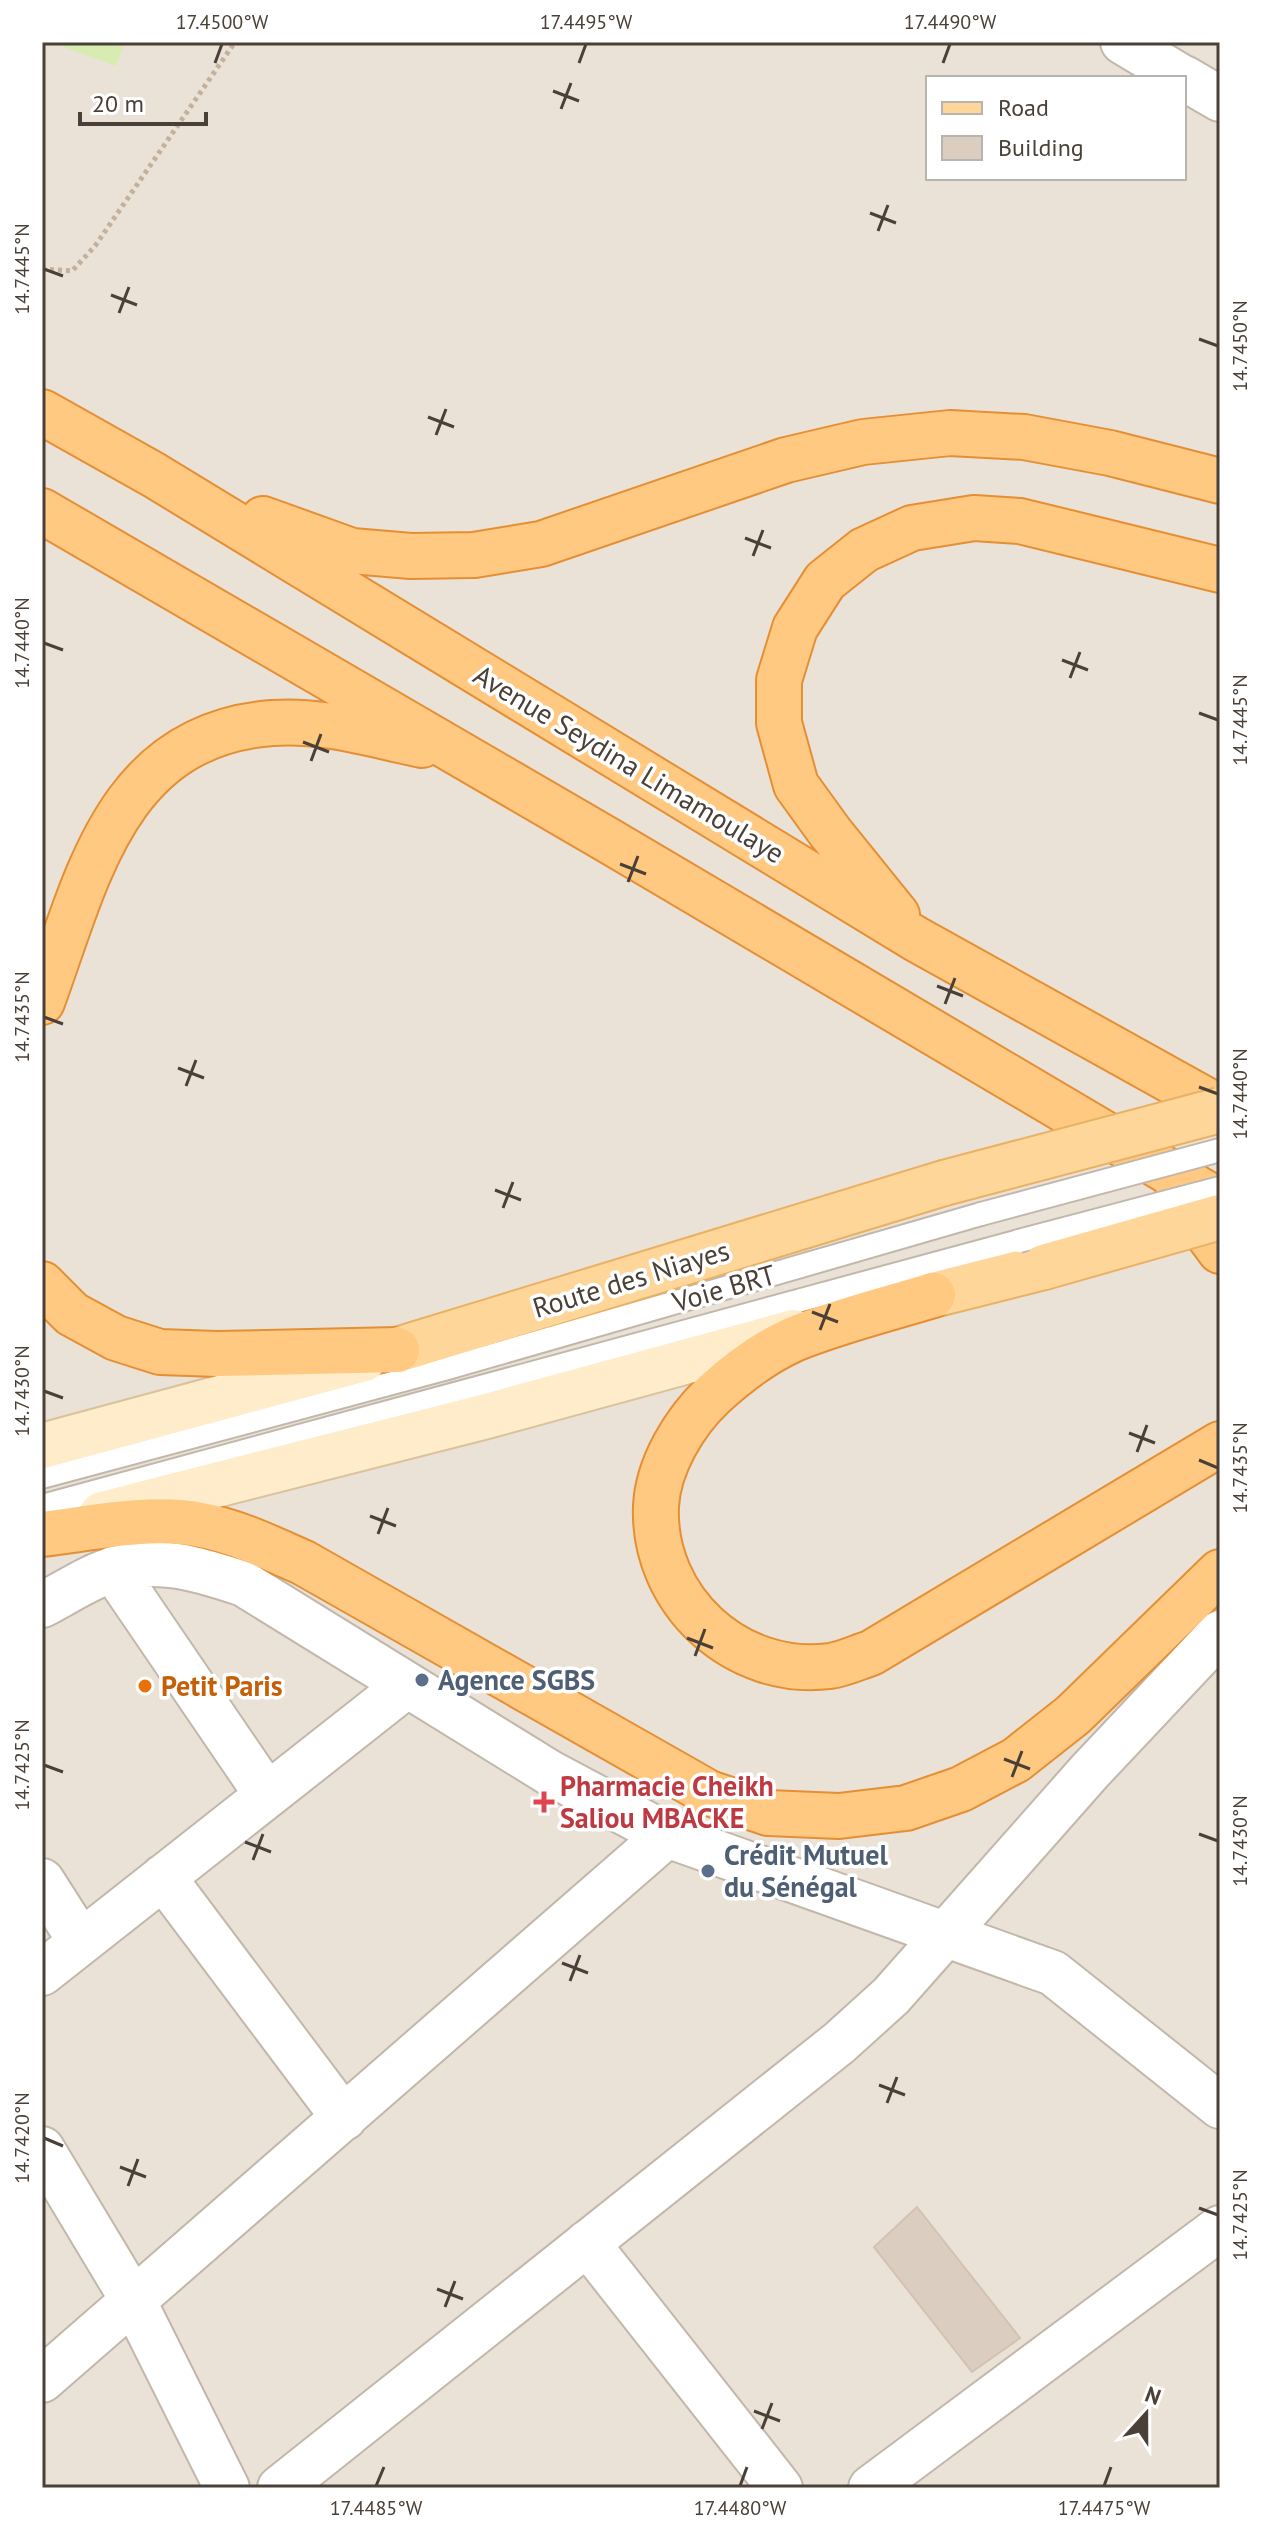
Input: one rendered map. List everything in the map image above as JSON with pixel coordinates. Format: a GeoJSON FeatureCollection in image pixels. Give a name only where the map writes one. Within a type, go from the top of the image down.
{"type":"FeatureCollection","features":[{"type":"Feature","properties":{"kind":"highway","name":"Avenue Seydina Limamoulaye"},"geometry":{"type":"LineString","coordinates":[[42,412],[154,475],[916,939],[1220,1109]]}},
{"type":"Feature","properties":{"kind":"highway"},"geometry":{"type":"LineString","coordinates":[[154,475],[352,551],[411,556],[474,555],[541,544],[786,460],[863,442],[950,433],[1024,437],[1110,453],[1220,481]]}},
{"type":"Feature","properties":{"kind":"highway"},"geometry":{"type":"LineString","coordinates":[[42,511],[1220,1202]]}},
{"type":"Feature","properties":{"kind":"highway"},"geometry":{"type":"LineString","coordinates":[[916,939],[796,785],[779,723],[779,680],[795,628],[825,581],[864,550],[912,528],[974,518],[1020,521],[1220,570]]}},
{"type":"Feature","properties":{"kind":"highway"},"geometry":{"type":"LineString","coordinates":[[42,1002],[103,840],[133,794],[158,767],[187,746],[226,732],[272,723],[319,725],[454,751]]}},
{"type":"Feature","properties":{"kind":"highway"},"geometry":{"type":"LineString","coordinates":[[1158,1166],[1220,1251]]}},
{"type":"Feature","properties":{"kind":"highway"},"geometry":{"type":"LineString","coordinates":[[42,1284],[72,1314],[116,1338],[160,1352],[217,1354],[397,1350]]}},
{"type":"Feature","properties":{"kind":"highway"},"geometry":{"type":"LineString","coordinates":[[933,1295],[792,1340],[742,1369],[711,1397],[687,1425],[665,1466],[656,1506],[661,1553],[681,1598],[708,1630],[746,1653],[787,1666],[832,1666],[871,1653],[1220,1444]]}},
{"type":"Feature","properties":{"kind":"highway"},"geometry":{"type":"LineString","coordinates":[[42,1532],[152,1522],[199,1524],[247,1537],[304,1563],[709,1793],[768,1813],[839,1816],[906,1808],[961,1789],[1016,1760],[1073,1715],[1220,1572]]}},
{"type":"Feature","properties":{"kind":"main road","name":"Route des Niayes"},"geometry":{"type":"LineString","coordinates":[[42,1446],[397,1350],[944,1183],[1220,1109]]}},
{"type":"Feature","properties":{"kind":"main road"},"geometry":{"type":"LineString","coordinates":[[42,1532],[933,1295],[1031,1254],[1220,1217]]}},
{"type":"Feature","properties":{"kind":"street"},"geometry":{"type":"LineString","coordinates":[[1123,42],[1179,66],[1220,99]]}},
{"type":"Feature","properties":{"kind":"street"},"geometry":{"type":"LineString","coordinates":[[42,1605],[113,1569],[155,1562],[197,1568],[244,1584],[550,1773],[667,1835],[1053,1973],[1220,2106]]}},
{"type":"Feature","properties":{"kind":"street"},"geometry":{"type":"LineString","coordinates":[[113,1569],[267,1795]]}},
{"type":"Feature","properties":{"kind":"street"},"geometry":{"type":"LineString","coordinates":[[280,2488],[839,2043],[891,1996],[1090,1771],[1220,1633]]}},
{"type":"Feature","properties":{"kind":"street"},"geometry":{"type":"LineString","coordinates":[[42,1973],[406,1686]]}},
{"type":"Feature","properties":{"kind":"street"},"geometry":{"type":"LineString","coordinates":[[42,2380],[667,1835]]}},
{"type":"Feature","properties":{"kind":"street"},"geometry":{"type":"LineString","coordinates":[[163,1877],[344,2118]]}},
{"type":"Feature","properties":{"kind":"street"},"geometry":{"type":"LineString","coordinates":[[42,1881],[81,1942]]}},
{"type":"Feature","properties":{"kind":"street"},"geometry":{"type":"LineString","coordinates":[[42,2149],[134,2302],[227,2488]]}},
{"type":"Feature","properties":{"kind":"street"},"geometry":{"type":"LineString","coordinates":[[871,2488],[1220,2228]]}},
{"type":"Feature","properties":{"kind":"street"},"geometry":{"type":"LineString","coordinates":[[587,2243],[780,2488]]}},
{"type":"Feature","properties":{"kind":"lane","name":"Voie BRT"},"geometry":{"type":"LineString","coordinates":[[42,1477],[448,1368],[981,1214],[1220,1150]]}},
{"type":"Feature","properties":{"kind":"lane","name":"Voie BRT"},"geometry":{"type":"LineString","coordinates":[[42,1506],[1031,1254],[1220,1188]]}},
{"type":"Feature","properties":{"kind":"path"},"geometry":{"type":"LineString","coordinates":[[42,269],[72,271],[95,246],[235,42]]}},
{"type":"Feature","properties":{"kind":"shaded area"},"geometry":{"type":"Polygon","coordinates":[[[42,42],[1220,42],[1220,2488],[42,2488],[42,42]]]}},
{"type":"Feature","properties":{"kind":"green space"},"geometry":{"type":"Polygon","coordinates":[[[50,42],[125,42],[116,66],[50,42]]]}},
{"type":"Feature","properties":{"kind":"building"},"geometry":{"type":"Polygon","coordinates":[[[917,2207],[1020,2338],[972,2372],[874,2247],[917,2207]]]}},
{"type":"Feature","properties":{"kind":"place","name":"Agence SGBS"},"geometry":{"type":"Point","coordinates":[422,1680]}},
{"type":"Feature","properties":{"kind":"place","name":"Petit Paris"},"geometry":{"type":"Point","coordinates":[145,1686]}},
{"type":"Feature","properties":{"kind":"place","name":"Pharmacie Cheikh Saliou MBACKE"},"geometry":{"type":"Point","coordinates":[544,1802]}},
{"type":"Feature","properties":{"kind":"place","name":"Crédit Mutuel du Sénégal"},"geometry":{"type":"Point","coordinates":[708,1871]}}]}
